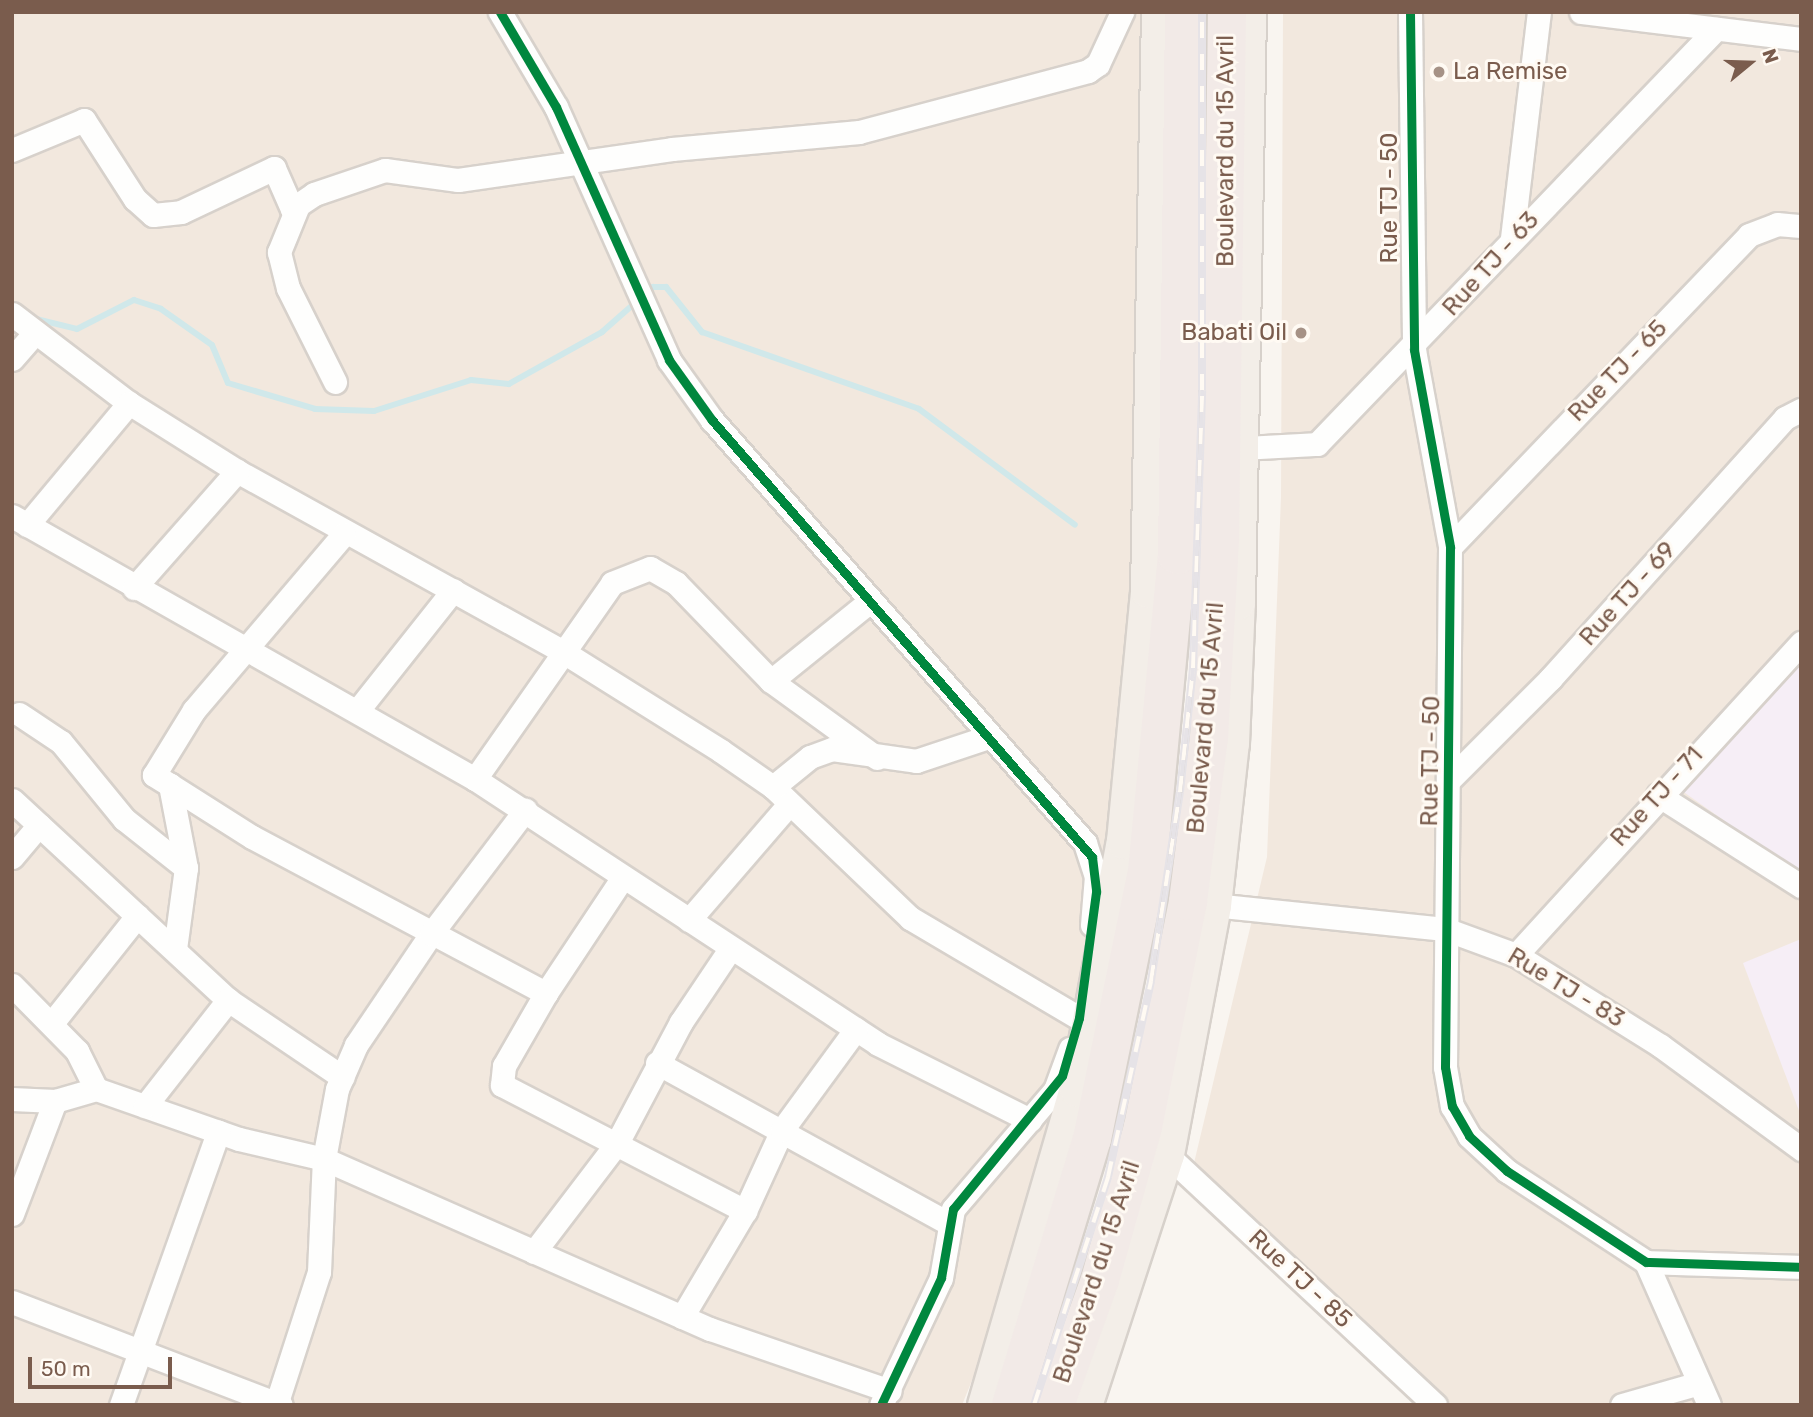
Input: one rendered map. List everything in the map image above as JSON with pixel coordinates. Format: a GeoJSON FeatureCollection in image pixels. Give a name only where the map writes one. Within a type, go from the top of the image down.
{"type":"FeatureCollection","features":[{"type":"Feature","properties":{"kind":"highway","name":"Boulevard du 15 Avril"},"geometry":{"type":"LineString","coordinates":[[1011,1405],[1092,1139],[1147,872],[1177,555],[1184,12]]}},
{"type":"Feature","properties":{"kind":"highway","name":"Boulevard du 15 Avril"},"geometry":{"type":"LineString","coordinates":[[1055,1405],[1100,1280],[1143,1127],[1188,901],[1209,738],[1221,511],[1227,12]]}},
{"type":"Feature","properties":{"kind":"main road"},"geometry":{"type":"LineString","coordinates":[[985,1405],[1077,1089],[1124,841],[1149,577],[1159,12]]}},
{"type":"Feature","properties":{"kind":"main road","name":"Boulevard du 15 Avril"},"geometry":{"type":"LineString","coordinates":[[1084,1405],[1166,1154],[1213,905],[1231,743],[1243,448],[1248,12]]}},
{"type":"Feature","properties":{"kind":"street"},"geometry":{"type":"LineString","coordinates":[[12,1099],[55,1101],[96,1089],[218,1132],[324,1159],[682,1317],[886,1398],[940,1278],[946,1222],[969,1185],[1030,1120],[1062,1076],[1079,1018],[1096,892],[1092,857],[712,420],[669,360],[580,160],[500,12]]}},
{"type":"Feature","properties":{"kind":"street"},"geometry":{"type":"LineString","coordinates":[[335,382],[288,288],[279,252],[297,208],[314,194],[385,170],[458,180],[580,160],[859,132],[1078,74],[1098,64],[1122,12]]}},
{"type":"Feature","properties":{"kind":"street","name":"Rue TJ - 50"},"geometry":{"type":"LineString","coordinates":[[1410,12],[1414,349],[1450,547],[1452,777],[1445,929],[1445,1067],[1452,1105],[1469,1136],[1507,1171],[1646,1262]]}},
{"type":"Feature","properties":{"kind":"street"},"geometry":{"type":"LineString","coordinates":[[1513,238],[1539,12]]}},
{"type":"Feature","properties":{"kind":"street"},"geometry":{"type":"LineString","coordinates":[[1581,12],[1801,39]]}},
{"type":"Feature","properties":{"kind":"street","name":"Rue TJ - 63"},"geometry":{"type":"LineString","coordinates":[[1243,448],[1317,444],[1414,349],[1513,238],[1716,29]]}},
{"type":"Feature","properties":{"kind":"street"},"geometry":{"type":"LineString","coordinates":[[12,150],[84,120],[135,199],[153,215],[181,212],[274,168],[297,208]]}},
{"type":"Feature","properties":{"kind":"street","name":"Rue TJ - 65"},"geometry":{"type":"LineString","coordinates":[[1450,547],[1749,234],[1777,224],[1801,226]]}},
{"type":"Feature","properties":{"kind":"street"},"geometry":{"type":"LineString","coordinates":[[12,314],[34,334],[129,403],[237,471],[344,534],[453,590],[565,653],[773,787],[910,918],[1079,1018]]}},
{"type":"Feature","properties":{"kind":"street"},"geometry":{"type":"LineString","coordinates":[[12,359],[34,334]]}},
{"type":"Feature","properties":{"kind":"street"},"geometry":{"type":"LineString","coordinates":[[129,403],[20,520],[134,588],[248,648],[475,779],[730,949],[856,1029],[1030,1120]]}},
{"type":"Feature","properties":{"kind":"street","name":"Rue TJ - 69"},"geometry":{"type":"LineString","coordinates":[[1452,777],[1550,679],[1785,418],[1801,410]]}},
{"type":"Feature","properties":{"kind":"street"},"geometry":{"type":"LineString","coordinates":[[134,588],[237,471]]}},
{"type":"Feature","properties":{"kind":"street"},"geometry":{"type":"LineString","coordinates":[[344,534],[194,710],[154,775],[431,934],[546,993]]}},
{"type":"Feature","properties":{"kind":"street"},"geometry":{"type":"LineString","coordinates":[[475,779],[612,583],[650,568],[677,583],[771,681],[877,758]]}},
{"type":"Feature","properties":{"kind":"street"},"geometry":{"type":"LineString","coordinates":[[358,710],[453,590]]}},
{"type":"Feature","properties":{"kind":"street"},"geometry":{"type":"LineString","coordinates":[[771,681],[870,601]]}},
{"type":"Feature","properties":{"kind":"street","name":"Rue TJ - 71"},"geometry":{"type":"LineString","coordinates":[[1516,955],[1658,795],[1801,643]]}},
{"type":"Feature","properties":{"kind":"street"},"geometry":{"type":"LineString","coordinates":[[15,717],[61,742],[124,819],[186,869]]}},
{"type":"Feature","properties":{"kind":"street"},"geometry":{"type":"LineString","coordinates":[[773,787],[819,752],[916,761],[988,737]]}},
{"type":"Feature","properties":{"kind":"street"},"geometry":{"type":"LineString","coordinates":[[170,785],[186,869],[175,949]]}},
{"type":"Feature","properties":{"kind":"street"},"geometry":{"type":"LineString","coordinates":[[1658,795],[1801,886]]}},
{"type":"Feature","properties":{"kind":"street"},"geometry":{"type":"LineString","coordinates":[[12,800],[228,1000],[342,1077]]}},
{"type":"Feature","properties":{"kind":"street"},"geometry":{"type":"LineString","coordinates":[[689,920],[789,804]]}},
{"type":"Feature","properties":{"kind":"street"},"geometry":{"type":"LineString","coordinates":[[12,1302],[278,1404],[319,1272],[324,1159],[342,1077],[431,934],[525,810]]}},
{"type":"Feature","properties":{"kind":"street"},"geometry":{"type":"LineString","coordinates":[[12,857],[39,825]]}},
{"type":"Feature","properties":{"kind":"street"},"geometry":{"type":"LineString","coordinates":[[623,877],[546,993],[504,1066],[502,1085],[745,1211]]}},
{"type":"Feature","properties":{"kind":"street","name":"Rue TJ - 83"},"geometry":{"type":"LineString","coordinates":[[1213,905],[1445,929],[1516,955],[1661,1046],[1801,1149]]}},
{"type":"Feature","properties":{"kind":"street"},"geometry":{"type":"LineString","coordinates":[[52,1023],[137,916]]}},
{"type":"Feature","properties":{"kind":"street"},"geometry":{"type":"LineString","coordinates":[[534,1252],[617,1143],[657,1063],[730,949]]}},
{"type":"Feature","properties":{"kind":"street"},"geometry":{"type":"LineString","coordinates":[[12,985],[52,1023],[89,1069],[96,1089]]}},
{"type":"Feature","properties":{"kind":"street"},"geometry":{"type":"LineString","coordinates":[[145,1106],[228,1000]]}},
{"type":"Feature","properties":{"kind":"street"},"geometry":{"type":"LineString","coordinates":[[682,1317],[745,1211],[782,1130],[856,1029]]}},
{"type":"Feature","properties":{"kind":"street"},"geometry":{"type":"LineString","coordinates":[[657,1063],[946,1222]]}},
{"type":"Feature","properties":{"kind":"street"},"geometry":{"type":"LineString","coordinates":[[12,1214],[55,1101]]}},
{"type":"Feature","properties":{"kind":"street"},"geometry":{"type":"LineString","coordinates":[[121,1405],[218,1132]]}},
{"type":"Feature","properties":{"kind":"street","name":"Rue TJ - 85"},"geometry":{"type":"LineString","coordinates":[[1166,1154],[1435,1405]]}},
{"type":"Feature","properties":{"kind":"street"},"geometry":{"type":"LineString","coordinates":[[1709,1405],[1646,1262],[1801,1267]]}},
{"type":"Feature","properties":{"kind":"street"},"geometry":{"type":"LineString","coordinates":[[1622,1405],[1699,1383]]}},
{"type":"Feature","properties":{"kind":"shaded area"},"geometry":{"type":"Polygon","coordinates":[[[12,12],[1147,12],[1133,675],[1092,971],[1001,1309],[962,1405],[12,1405],[12,12]]]}},
{"type":"Feature","properties":{"kind":"shaded area"},"geometry":{"type":"Polygon","coordinates":[[[1283,12],[1801,12],[1801,1405],[1419,1405],[1194,1163],[1267,857],[1281,497],[1283,12]]]}},
{"type":"Feature","properties":{"kind":"shaded area"},"geometry":{"type":"Polygon","coordinates":[[[1801,649],[1801,875],[1678,788],[1801,649]]]}},
{"type":"Feature","properties":{"kind":"shaded area"},"geometry":{"type":"Polygon","coordinates":[[[1801,939],[1801,1116],[1743,963],[1801,939]]]}},
{"type":"Feature","properties":{"kind":"waterway"},"geometry":{"type":"LineString","coordinates":[[32,318],[77,329],[134,300],[161,309],[212,345],[228,383],[315,409],[374,411],[471,380],[509,384],[602,332],[653,287],[666,287],[702,332],[919,409],[1075,525]]}},
{"type":"Feature","properties":{"kind":"railway"},"geometry":{"type":"LineString","coordinates":[[1034,1405],[1108,1177],[1151,981],[1180,792],[1193,668],[1202,390],[1202,12]]}},
{"type":"Feature","properties":{"kind":"cycle path"},"geometry":{"type":"LineString","coordinates":[[500,12],[556,107],[669,360],[712,420],[1092,857],[1096,892],[1079,1018],[1062,1076],[953,1209],[941,1278],[881,1405]]}},
{"type":"Feature","properties":{"kind":"cycle path"},"geometry":{"type":"LineString","coordinates":[[1410,12],[1414,350],[1450,547],[1445,1067],[1452,1106],[1469,1136],[1507,1171],[1646,1262],[1801,1267]]}},
{"type":"Feature","properties":{"kind":"place","name":"La Remise"},"geometry":{"type":"Point","coordinates":[1439,72]}},
{"type":"Feature","properties":{"kind":"place","name":"Babati Oil"},"geometry":{"type":"Point","coordinates":[1301,333]}}]}
